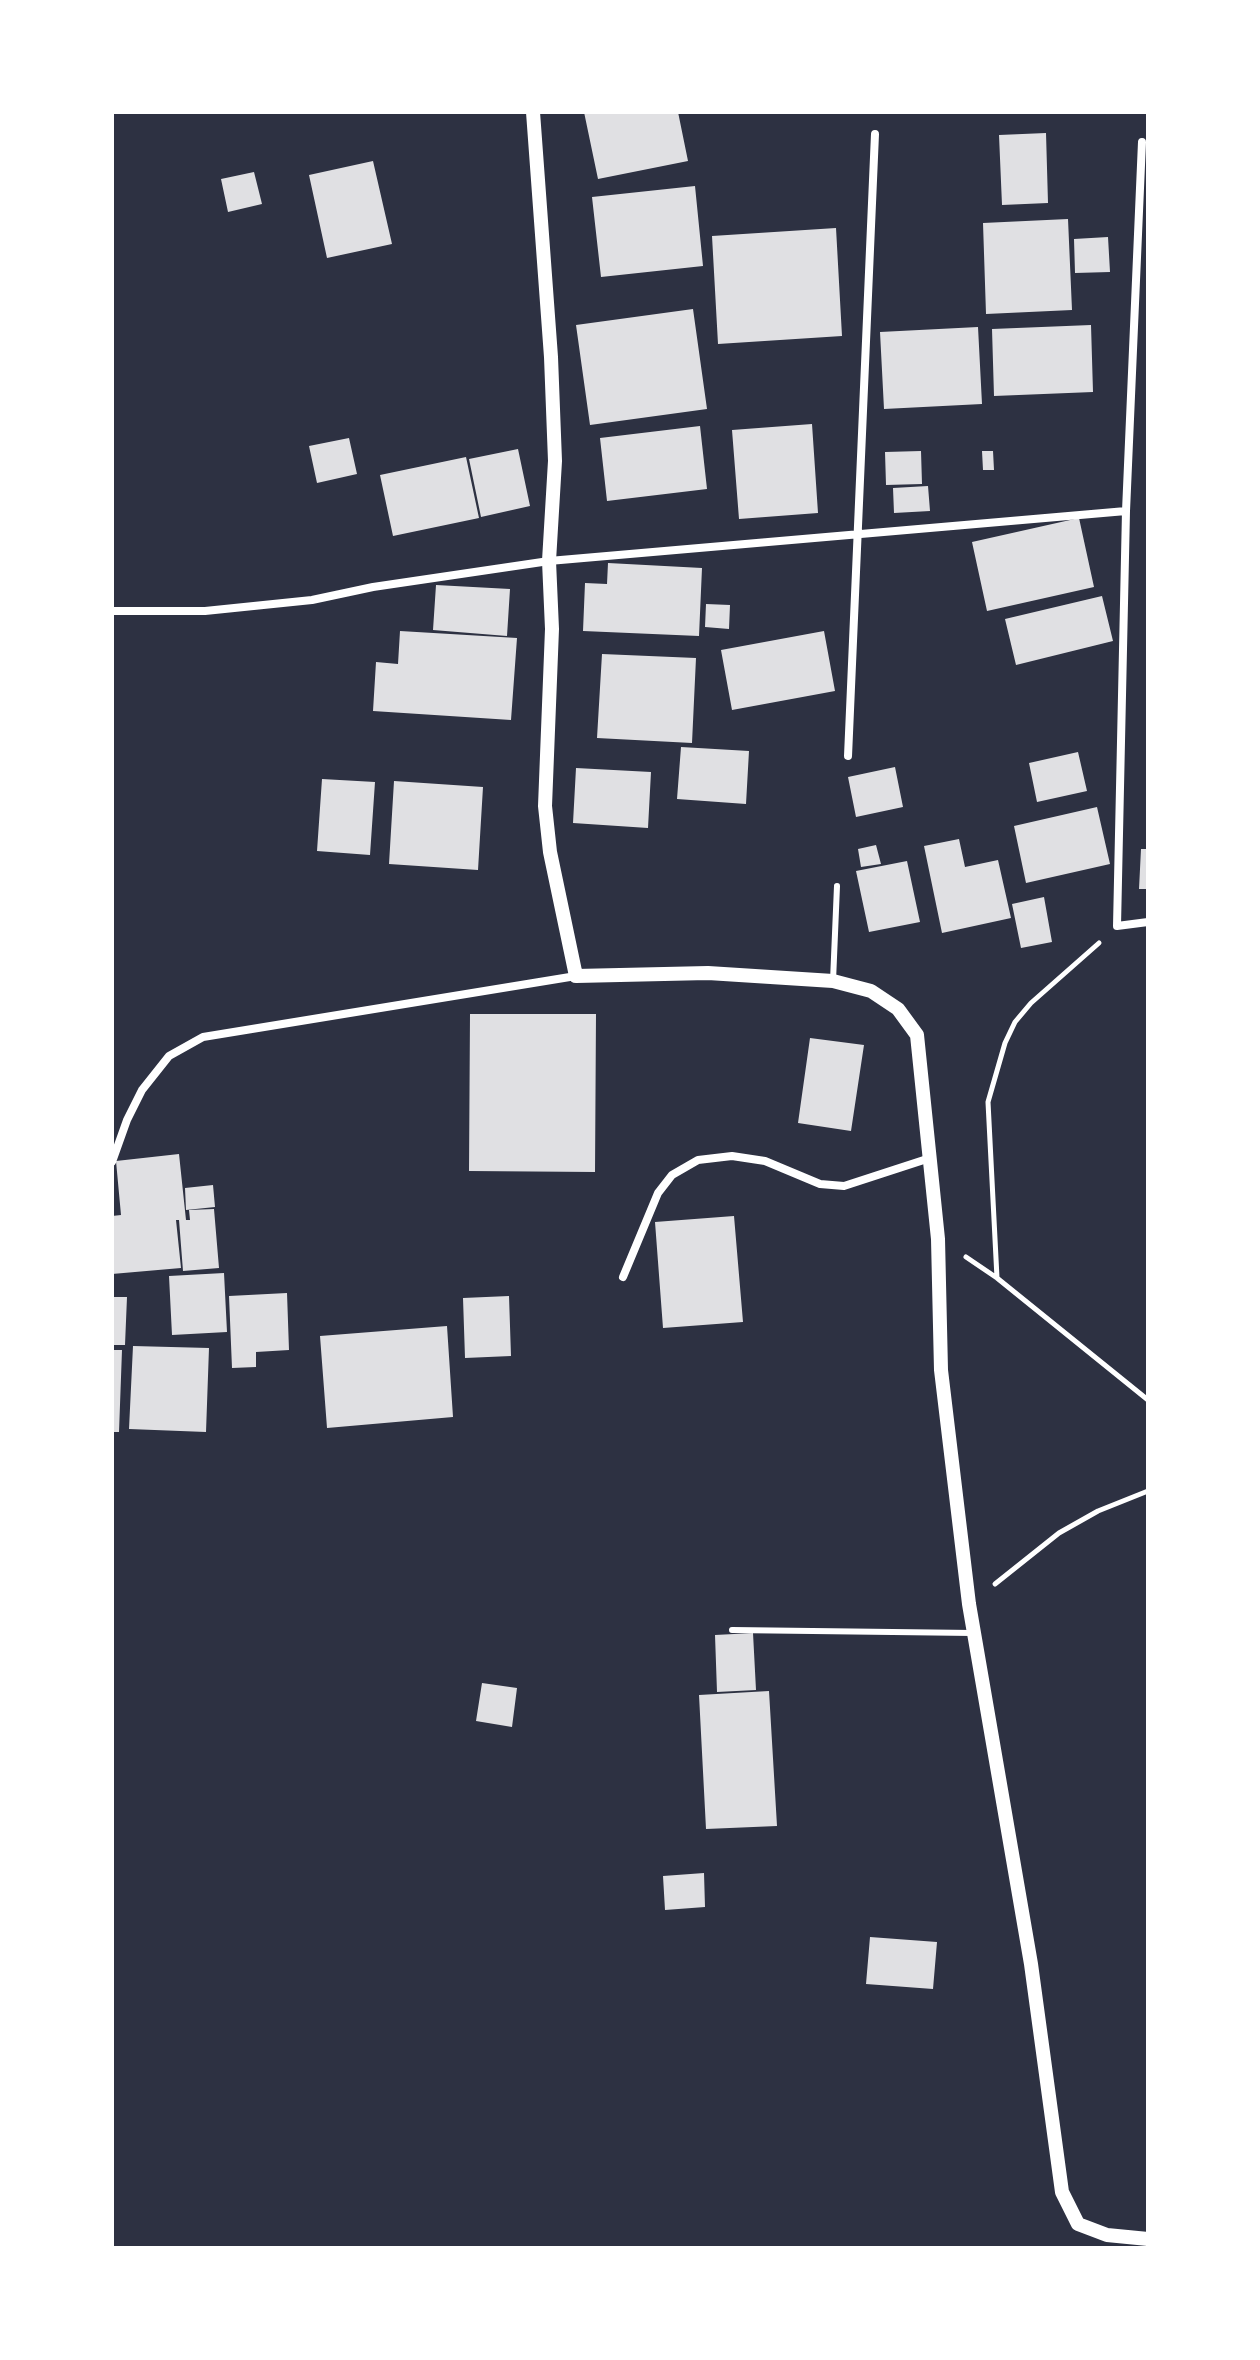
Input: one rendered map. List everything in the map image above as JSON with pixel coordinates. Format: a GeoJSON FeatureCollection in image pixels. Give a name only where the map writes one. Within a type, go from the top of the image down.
{"type":"FeatureCollection","features":[{"type":"Feature","properties":{"kind":"street"},"geometry":{"type":"LineString","coordinates":[[533,112],[551,357],[555,461],[549,561],[552,629],[545,806],[550,852],[576,976]]}},
{"type":"Feature","properties":{"kind":"street"},"geometry":{"type":"LineString","coordinates":[[848,756],[875,134]]}},
{"type":"Feature","properties":{"kind":"street"},"geometry":{"type":"LineString","coordinates":[[1142,142],[1126,511],[1117,926],[1148,922]]}},
{"type":"Feature","properties":{"kind":"street"},"geometry":{"type":"LineString","coordinates":[[112,611],[205,611],[312,600],[373,587],[549,561],[1126,511]]}},
{"type":"Feature","properties":{"kind":"street"},"geometry":{"type":"LineString","coordinates":[[112,1162],[142,1090],[169,1056],[203,1037],[576,976],[708,973],[833,981],[871,991],[898,1009],[917,1035],[938,1239],[941,1370],[969,1604],[1031,1964],[1062,2192],[1078,2224],[1107,2235],[1148,2239]]}},
{"type":"Feature","properties":{"kind":"street"},"geometry":{"type":"LineString","coordinates":[[623,1277],[658,1193],[672,1175],[698,1160],[732,1156],[765,1161],[820,1184],[844,1186],[930,1158]]}},
{"type":"Feature","properties":{"kind":"lane"},"geometry":{"type":"LineString","coordinates":[[833,981],[837,886]]}},
{"type":"Feature","properties":{"kind":"lane"},"geometry":{"type":"LineString","coordinates":[[732,1630],[973,1633]]}},
{"type":"Feature","properties":{"kind":"path"},"geometry":{"type":"LineString","coordinates":[[997,1278],[988,1102],[994,1075],[1015,1022],[1031,1003],[1117,926]]}},
{"type":"Feature","properties":{"kind":"path"},"geometry":{"type":"LineString","coordinates":[[938,1239],[997,1278],[1148,1400]]}},
{"type":"Feature","properties":{"kind":"path"},"geometry":{"type":"LineString","coordinates":[[969,1604],[1059,1533],[1098,1511],[1148,1491]]}},
{"type":"Feature","properties":{"kind":"building"},"geometry":{"type":"Polygon","coordinates":[[[584,112],[678,112],[688,161],[598,179],[584,112]]]}},
{"type":"Feature","properties":{"kind":"building"},"geometry":{"type":"Polygon","coordinates":[[[1046,133],[1048,203],[1002,205],[999,135],[1046,133]]]}},
{"type":"Feature","properties":{"kind":"building"},"geometry":{"type":"Polygon","coordinates":[[[373,161],[392,244],[327,258],[309,175],[373,161]]]}},
{"type":"Feature","properties":{"kind":"building"},"geometry":{"type":"Polygon","coordinates":[[[254,172],[262,204],[228,212],[221,179],[254,172]]]}},
{"type":"Feature","properties":{"kind":"building"},"geometry":{"type":"Polygon","coordinates":[[[695,186],[703,266],[601,277],[592,197],[695,186]]]}},
{"type":"Feature","properties":{"kind":"building"},"geometry":{"type":"Polygon","coordinates":[[[1068,219],[1072,310],[986,314],[983,223],[1068,219]]]}},
{"type":"Feature","properties":{"kind":"building"},"geometry":{"type":"Polygon","coordinates":[[[836,228],[842,336],[718,344],[712,236],[836,228]]]}},
{"type":"Feature","properties":{"kind":"building"},"geometry":{"type":"Polygon","coordinates":[[[1108,237],[1110,272],[1075,273],[1074,239],[1108,237]]]}},
{"type":"Feature","properties":{"kind":"building"},"geometry":{"type":"Polygon","coordinates":[[[693,309],[707,409],[590,425],[576,325],[693,309]]]}},
{"type":"Feature","properties":{"kind":"building"},"geometry":{"type":"Polygon","coordinates":[[[1091,325],[1093,392],[994,396],[992,329],[1091,325]]]}},
{"type":"Feature","properties":{"kind":"building"},"geometry":{"type":"Polygon","coordinates":[[[978,327],[982,404],[884,409],[880,332],[978,327]]]}},
{"type":"Feature","properties":{"kind":"building"},"geometry":{"type":"Polygon","coordinates":[[[812,424],[818,513],[739,519],[732,430],[812,424]]]}},
{"type":"Feature","properties":{"kind":"building"},"geometry":{"type":"Polygon","coordinates":[[[700,426],[707,489],[607,501],[600,438],[700,426]]]}},
{"type":"Feature","properties":{"kind":"building"},"geometry":{"type":"Polygon","coordinates":[[[349,438],[357,474],[317,483],[309,446],[349,438]]]}},
{"type":"Feature","properties":{"kind":"building"},"geometry":{"type":"Polygon","coordinates":[[[518,449],[530,506],[481,517],[469,459],[518,449]]]}},
{"type":"Feature","properties":{"kind":"building"},"geometry":{"type":"Polygon","coordinates":[[[921,451],[922,484],[886,485],[885,452],[921,451]]]}},
{"type":"Feature","properties":{"kind":"building"},"geometry":{"type":"Polygon","coordinates":[[[982,451],[993,451],[994,470],[983,470],[982,451]]]}},
{"type":"Feature","properties":{"kind":"building"},"geometry":{"type":"Polygon","coordinates":[[[466,457],[479,518],[393,536],[380,475],[466,457]]]}},
{"type":"Feature","properties":{"kind":"building"},"geometry":{"type":"Polygon","coordinates":[[[928,486],[930,511],[894,513],[893,488],[928,486]]]}},
{"type":"Feature","properties":{"kind":"building"},"geometry":{"type":"Polygon","coordinates":[[[1079,518],[1094,587],[987,611],[972,542],[1079,518]]]}},
{"type":"Feature","properties":{"kind":"building"},"geometry":{"type":"Polygon","coordinates":[[[608,563],[702,568],[699,636],[583,631],[585,583],[607,584],[608,563]]]}},
{"type":"Feature","properties":{"kind":"building"},"geometry":{"type":"Polygon","coordinates":[[[436,585],[510,589],[507,636],[433,630],[436,585]]]}},
{"type":"Feature","properties":{"kind":"building"},"geometry":{"type":"Polygon","coordinates":[[[1102,596],[1113,641],[1016,665],[1005,619],[1102,596]]]}},
{"type":"Feature","properties":{"kind":"building"},"geometry":{"type":"Polygon","coordinates":[[[706,604],[730,605],[729,629],[705,627],[706,604]]]}},
{"type":"Feature","properties":{"kind":"building"},"geometry":{"type":"Polygon","coordinates":[[[400,631],[517,638],[511,720],[373,711],[376,662],[398,664],[400,631]]]}},
{"type":"Feature","properties":{"kind":"building"},"geometry":{"type":"Polygon","coordinates":[[[824,631],[835,691],[732,710],[721,650],[824,631]]]}},
{"type":"Feature","properties":{"kind":"building"},"geometry":{"type":"Polygon","coordinates":[[[602,654],[696,658],[692,743],[597,738],[602,654]]]}},
{"type":"Feature","properties":{"kind":"building"},"geometry":{"type":"Polygon","coordinates":[[[681,747],[749,751],[746,804],[677,799],[681,747]]]}},
{"type":"Feature","properties":{"kind":"building"},"geometry":{"type":"Polygon","coordinates":[[[1078,752],[1087,791],[1037,802],[1029,763],[1078,752]]]}},
{"type":"Feature","properties":{"kind":"building"},"geometry":{"type":"Polygon","coordinates":[[[895,767],[903,807],[856,817],[848,777],[895,767]]]}},
{"type":"Feature","properties":{"kind":"building"},"geometry":{"type":"Polygon","coordinates":[[[576,768],[651,772],[648,828],[573,823],[576,768]]]}},
{"type":"Feature","properties":{"kind":"building"},"geometry":{"type":"Polygon","coordinates":[[[322,779],[375,782],[370,855],[317,851],[322,779]]]}},
{"type":"Feature","properties":{"kind":"building"},"geometry":{"type":"Polygon","coordinates":[[[394,781],[483,787],[478,870],[389,864],[394,781]]]}},
{"type":"Feature","properties":{"kind":"building"},"geometry":{"type":"Polygon","coordinates":[[[1097,807],[1110,864],[1026,883],[1014,826],[1097,807]]]}},
{"type":"Feature","properties":{"kind":"building"},"geometry":{"type":"Polygon","coordinates":[[[959,839],[965,867],[998,860],[1011,918],[942,933],[924,846],[959,839]]]}},
{"type":"Feature","properties":{"kind":"building"},"geometry":{"type":"Polygon","coordinates":[[[876,845],[881,864],[861,867],[858,849],[876,845]]]}},
{"type":"Feature","properties":{"kind":"building"},"geometry":{"type":"Polygon","coordinates":[[[1141,849],[1148,849],[1148,889],[1139,889],[1141,849]]]}},
{"type":"Feature","properties":{"kind":"building"},"geometry":{"type":"Polygon","coordinates":[[[907,861],[920,922],[869,932],[856,871],[907,861]]]}},
{"type":"Feature","properties":{"kind":"building"},"geometry":{"type":"Polygon","coordinates":[[[1044,897],[1052,942],[1021,948],[1012,904],[1044,897]]]}},
{"type":"Feature","properties":{"kind":"building"},"geometry":{"type":"Polygon","coordinates":[[[470,1014],[596,1014],[595,1172],[469,1171],[470,1014]]]}},
{"type":"Feature","properties":{"kind":"building"},"geometry":{"type":"Polygon","coordinates":[[[810,1038],[864,1045],[851,1131],[798,1123],[810,1038]]]}},
{"type":"Feature","properties":{"kind":"building"},"geometry":{"type":"Polygon","coordinates":[[[179,1154],[186,1220],[190,1220],[189,1210],[214,1209],[219,1268],[183,1271],[179,1220],[176,1220],[181,1268],[112,1274],[112,1216],[121,1215],[116,1161],[179,1154]]]}},
{"type":"Feature","properties":{"kind":"building"},"geometry":{"type":"Polygon","coordinates":[[[213,1185],[215,1207],[186,1210],[185,1188],[213,1185]]]}},
{"type":"Feature","properties":{"kind":"building"},"geometry":{"type":"Polygon","coordinates":[[[734,1216],[743,1322],[663,1328],[655,1222],[734,1216]]]}},
{"type":"Feature","properties":{"kind":"building"},"geometry":{"type":"Polygon","coordinates":[[[224,1273],[227,1332],[172,1335],[169,1276],[224,1273]]]}},
{"type":"Feature","properties":{"kind":"building"},"geometry":{"type":"Polygon","coordinates":[[[287,1293],[289,1350],[256,1352],[256,1367],[232,1368],[229,1296],[287,1293]]]}},
{"type":"Feature","properties":{"kind":"building"},"geometry":{"type":"Polygon","coordinates":[[[509,1296],[511,1356],[465,1358],[463,1298],[509,1296]]]}},
{"type":"Feature","properties":{"kind":"building"},"geometry":{"type":"Polygon","coordinates":[[[112,1297],[127,1297],[125,1345],[112,1345],[112,1297]]]}},
{"type":"Feature","properties":{"kind":"building"},"geometry":{"type":"Polygon","coordinates":[[[447,1326],[453,1417],[327,1428],[320,1336],[447,1326]]]}},
{"type":"Feature","properties":{"kind":"building"},"geometry":{"type":"Polygon","coordinates":[[[133,1346],[209,1348],[206,1432],[129,1429],[133,1346]]]}},
{"type":"Feature","properties":{"kind":"building"},"geometry":{"type":"Polygon","coordinates":[[[112,1350],[122,1350],[119,1432],[112,1432],[112,1350]]]}},
{"type":"Feature","properties":{"kind":"building"},"geometry":{"type":"Polygon","coordinates":[[[753,1633],[756,1690],[717,1692],[715,1635],[753,1633]]]}},
{"type":"Feature","properties":{"kind":"building"},"geometry":{"type":"Polygon","coordinates":[[[482,1683],[517,1688],[512,1727],[476,1721],[482,1683]]]}},
{"type":"Feature","properties":{"kind":"building"},"geometry":{"type":"Polygon","coordinates":[[[769,1691],[777,1826],[706,1829],[699,1695],[769,1691]]]}},
{"type":"Feature","properties":{"kind":"building"},"geometry":{"type":"Polygon","coordinates":[[[704,1873],[705,1907],[665,1910],[663,1876],[704,1873]]]}},
{"type":"Feature","properties":{"kind":"building"},"geometry":{"type":"Polygon","coordinates":[[[870,1937],[937,1942],[933,1989],[866,1984],[870,1937]]]}}]}
